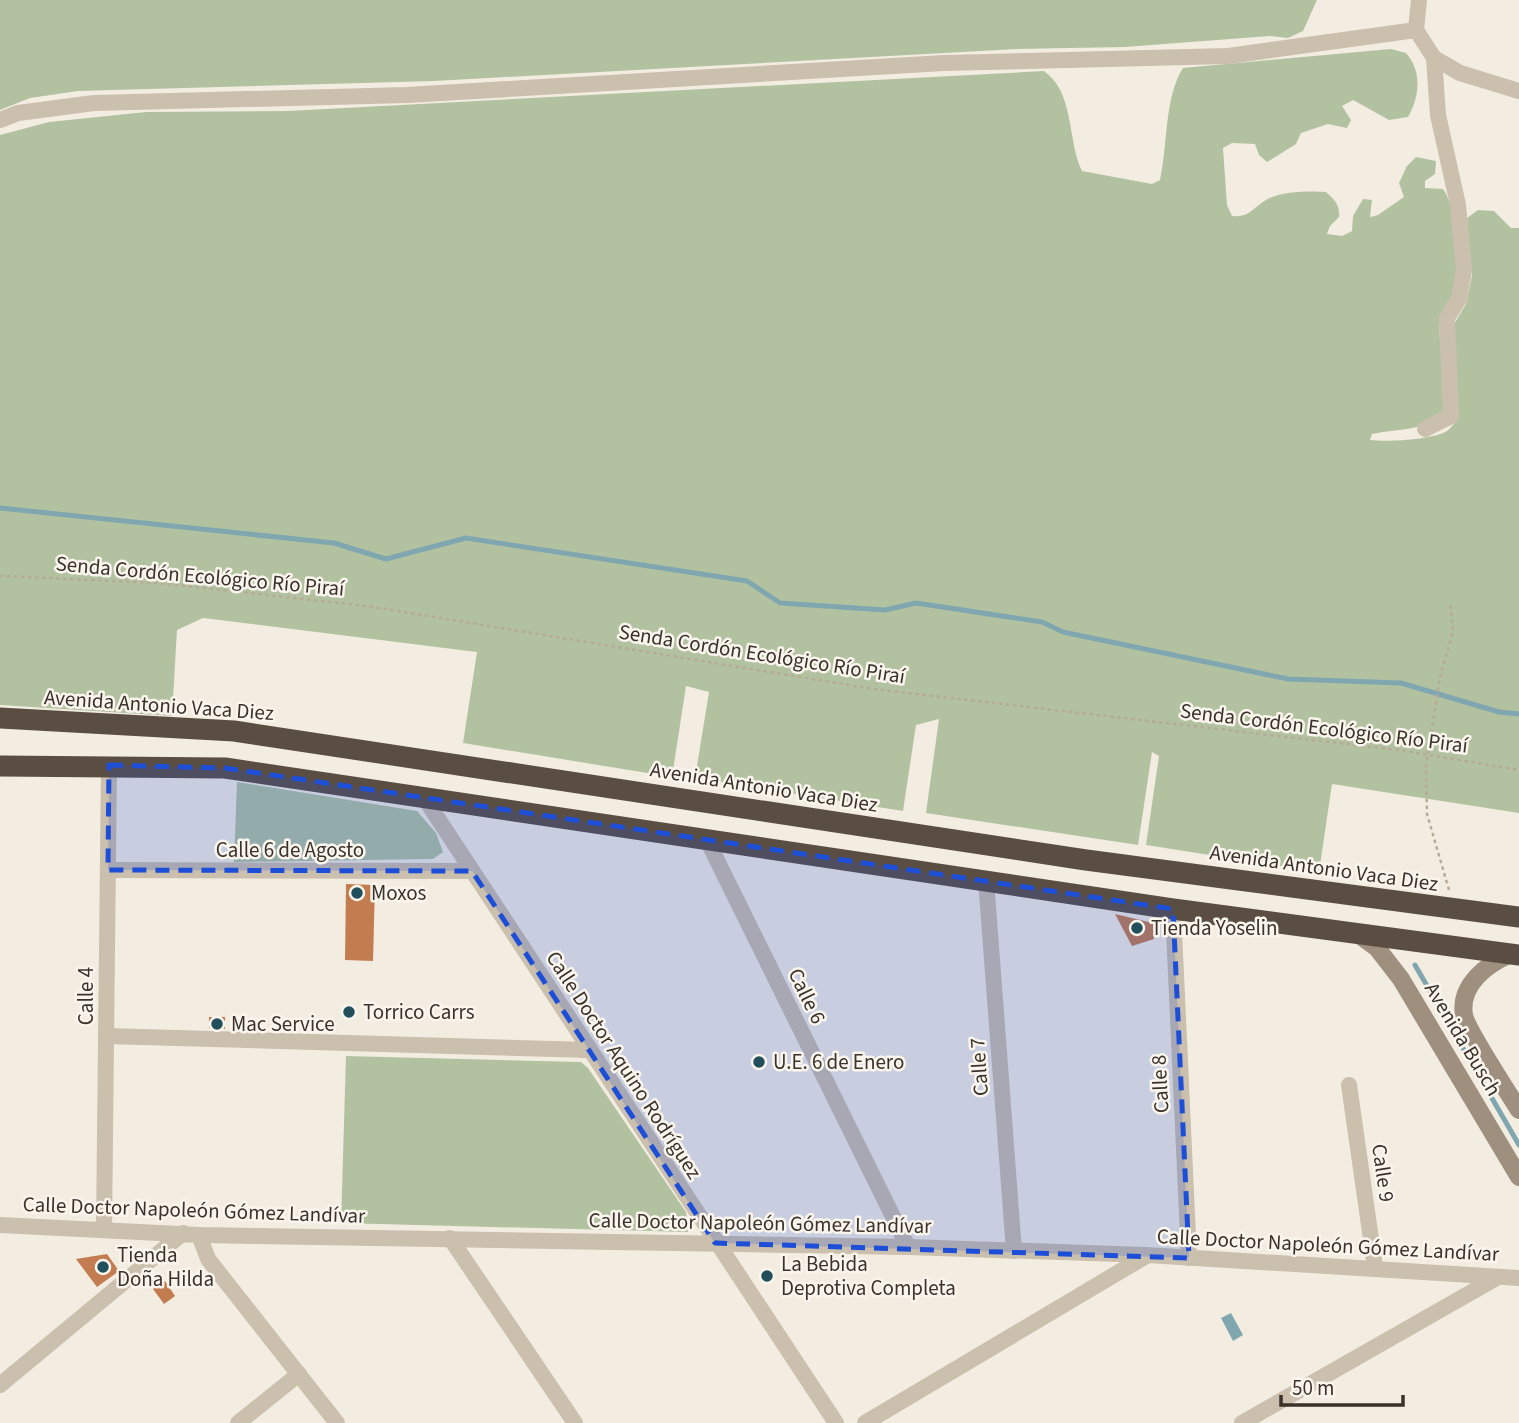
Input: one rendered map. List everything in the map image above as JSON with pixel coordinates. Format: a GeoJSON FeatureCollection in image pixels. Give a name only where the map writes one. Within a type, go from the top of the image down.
{"type":"FeatureCollection","features":[{"type":"Feature","properties":{"kind":"highway","name":"Avenida Antonio Vaca Diez"},"geometry":{"type":"LineString","coordinates":[[0,718],[234,731],[1086,860],[1519,917]]}},
{"type":"Feature","properties":{"kind":"highway"},"geometry":{"type":"LineString","coordinates":[[0,766],[225,768],[1173,909],[1515,954]]}},
{"type":"Feature","properties":{"kind":"highway"},"geometry":{"type":"LineString","coordinates":[[986,880],[986,862],[994,856],[1070,866],[1086,860]]}},
{"type":"Feature","properties":{"kind":"main road","name":"Avenida Busch"},"geometry":{"type":"LineString","coordinates":[[1357,934],[1377,948],[1401,979],[1519,1177]]}},
{"type":"Feature","properties":{"kind":"main road","name":"Avenida Busch"},"geometry":{"type":"LineString","coordinates":[[1515,954],[1492,962],[1476,976],[1466,995],[1464,1016],[1519,1110]]}},
{"type":"Feature","properties":{"kind":"street"},"geometry":{"type":"LineString","coordinates":[[1419,0],[1416,30],[1434,58],[1460,73],[1519,91]]}},
{"type":"Feature","properties":{"kind":"street"},"geometry":{"type":"LineString","coordinates":[[0,120],[18,113],[94,103],[407,96],[944,63],[1228,55],[1416,30]]}},
{"type":"Feature","properties":{"kind":"street"},"geometry":{"type":"LineString","coordinates":[[1425,429],[1451,416],[1447,318],[1460,299],[1464,270],[1458,205],[1438,115],[1434,58]]}},
{"type":"Feature","properties":{"kind":"street","name":"Calle 4"},"geometry":{"type":"LineString","coordinates":[[104,1229],[109,765]]}},
{"type":"Feature","properties":{"kind":"street","name":"Calle Doctor Aquino Rodríguez"},"geometry":{"type":"LineString","coordinates":[[425,799],[836,1423]]}},
{"type":"Feature","properties":{"kind":"street","name":"Calle 6"},"geometry":{"type":"LineString","coordinates":[[706,838],[908,1247]]}},
{"type":"Feature","properties":{"kind":"street","name":"Calle 6 de Agosto"},"geometry":{"type":"LineString","coordinates":[[108,870],[472,871]]}},
{"type":"Feature","properties":{"kind":"street","name":"Calle 7"},"geometry":{"type":"LineString","coordinates":[[986,880],[1014,1251]]}},
{"type":"Feature","properties":{"kind":"street","name":"Calle 8"},"geometry":{"type":"LineString","coordinates":[[1173,909],[1189,1258]]}},
{"type":"Feature","properties":{"kind":"street"},"geometry":{"type":"LineString","coordinates":[[106,1036],[589,1050]]}},
{"type":"Feature","properties":{"kind":"street","name":"Calle 9"},"geometry":{"type":"LineString","coordinates":[[1349,1085],[1375,1267]]}},
{"type":"Feature","properties":{"kind":"street","name":"Calle Doctor Napoleón Gómez Landívar"},"geometry":{"type":"LineString","coordinates":[[0,1225],[191,1234],[715,1242],[1147,1255],[1519,1278]]}},
{"type":"Feature","properties":{"kind":"street"},"geometry":{"type":"LineString","coordinates":[[0,1385],[191,1234],[337,1423]]}},
{"type":"Feature","properties":{"kind":"street"},"geometry":{"type":"LineString","coordinates":[[450,1238],[575,1423]]}},
{"type":"Feature","properties":{"kind":"street"},"geometry":{"type":"LineString","coordinates":[[865,1423],[1147,1255]]}},
{"type":"Feature","properties":{"kind":"street"},"geometry":{"type":"LineString","coordinates":[[1242,1423],[1498,1277]]}},
{"type":"Feature","properties":{"kind":"street"},"geometry":{"type":"LineString","coordinates":[[238,1423],[299,1374]]}},
{"type":"Feature","properties":{"kind":"path","name":"Senda Cordón Ecológico Río Piraí"},"geometry":{"type":"LineString","coordinates":[[0,576],[157,583],[367,606],[873,689],[1428,755],[1519,770]]}},
{"type":"Feature","properties":{"kind":"path"},"geometry":{"type":"LineString","coordinates":[[1450,603],[1453,631],[1440,677],[1428,755],[1427,814],[1454,910]]}},
{"type":"Feature","properties":{"kind":"highlighted area"},"geometry":{"type":"Polygon","coordinates":[[[109,765],[225,768],[1173,909],[1189,1258],[715,1243],[472,871],[108,870],[109,765]]]}},
{"type":"Feature","properties":{"kind":"green space"},"geometry":{"type":"Polygon","coordinates":[[[0,0],[1317,0],[1303,31],[1288,38],[1270,36],[1125,47],[1017,49],[434,81],[78,91],[30,98],[0,110],[0,0]]]}},
{"type":"Feature","properties":{"kind":"green space"},"geometry":{"type":"Polygon","coordinates":[[[1391,49],[1406,53],[1417,76],[1417,92],[1408,117],[1389,120],[1353,100],[1342,106],[1351,120],[1347,128],[1328,124],[1301,133],[1296,144],[1267,162],[1259,155],[1255,144],[1232,143],[1223,148],[1227,205],[1232,216],[1238,216],[1247,214],[1266,200],[1279,195],[1326,192],[1339,209],[1339,217],[1330,226],[1327,234],[1342,236],[1352,231],[1353,216],[1363,199],[1372,200],[1370,217],[1378,215],[1404,197],[1399,183],[1407,166],[1416,157],[1436,161],[1435,174],[1425,181],[1425,188],[1443,189],[1451,207],[1457,248],[1456,283],[1440,323],[1445,407],[1437,419],[1429,423],[1372,434],[1370,440],[1398,440],[1440,434],[1447,431],[1458,419],[1452,352],[1454,324],[1466,304],[1472,275],[1467,218],[1478,210],[1494,211],[1511,228],[1519,228],[1519,813],[1332,784],[1319,872],[1146,845],[1159,756],[1152,752],[1138,845],[926,813],[939,719],[916,725],[903,811],[695,778],[709,692],[686,686],[672,777],[463,743],[477,652],[203,618],[177,630],[172,716],[0,705],[0,135],[49,122],[146,112],[288,111],[1044,71],[1054,80],[1066,104],[1082,171],[1152,184],[1160,180],[1169,107],[1183,68],[1391,49]]]}},
{"type":"Feature","properties":{"kind":"green space"},"geometry":{"type":"Polygon","coordinates":[[[237,782],[417,811],[436,833],[443,852],[433,859],[234,862],[237,782]]]}},
{"type":"Feature","properties":{"kind":"green space"},"geometry":{"type":"Polygon","coordinates":[[[346,1056],[581,1062],[588,1068],[686,1212],[688,1232],[341,1223],[346,1056]]]}},
{"type":"Feature","properties":{"kind":"water"},"geometry":{"type":"Polygon","coordinates":[[[1231,1313],[1243,1335],[1233,1341],[1221,1318],[1231,1313]]]}},
{"type":"Feature","properties":{"kind":"building"},"geometry":{"type":"Polygon","coordinates":[[[346,884],[375,885],[373,961],[345,960],[346,884]]]}},
{"type":"Feature","properties":{"kind":"building"},"geometry":{"type":"Polygon","coordinates":[[[1115,914],[1153,923],[1154,939],[1132,946],[1115,914]]]}},
{"type":"Feature","properties":{"kind":"building","name":"Mac Service"},"geometry":{"type":"Polygon","coordinates":[[[209,1017],[225,1017],[225,1029],[209,1028],[209,1017]]]}},
{"type":"Feature","properties":{"kind":"building"},"geometry":{"type":"Polygon","coordinates":[[[107,1254],[119,1271],[97,1287],[76,1259],[107,1254]]]}},
{"type":"Feature","properties":{"kind":"building"},"geometry":{"type":"Polygon","coordinates":[[[165,1281],[175,1296],[164,1304],[153,1289],[165,1281]]]}},
{"type":"Feature","properties":{"kind":"waterway"},"geometry":{"type":"LineString","coordinates":[[0,508],[334,543],[386,559],[466,538],[747,581],[780,603],[885,610],[916,603],[1042,622],[1063,632],[1288,679],[1401,683],[1499,712],[1519,714]]}},
{"type":"Feature","properties":{"kind":"waterway"},"geometry":{"type":"LineString","coordinates":[[1415,965],[1519,1145]]}},
{"type":"Feature","properties":{"kind":"place","name":"Moxos"},"geometry":{"type":"Point","coordinates":[357,893]}},
{"type":"Feature","properties":{"kind":"place","name":"Tienda Yoselin"},"geometry":{"type":"Point","coordinates":[1137,928]}},
{"type":"Feature","properties":{"kind":"place","name":"Torrico Carrs"},"geometry":{"type":"Point","coordinates":[349,1012]}},
{"type":"Feature","properties":{"kind":"place","name":"Mac Service"},"geometry":{"type":"Point","coordinates":[217,1024]}},
{"type":"Feature","properties":{"kind":"place","name":"U.E. 6 de Enero"},"geometry":{"type":"Point","coordinates":[759,1062]}},
{"type":"Feature","properties":{"kind":"place","name":"Tienda Doña Hilda"},"geometry":{"type":"Point","coordinates":[103,1267]}},
{"type":"Feature","properties":{"kind":"place","name":"La Bebida Deprotiva Completa"},"geometry":{"type":"Point","coordinates":[767,1276]}}]}
